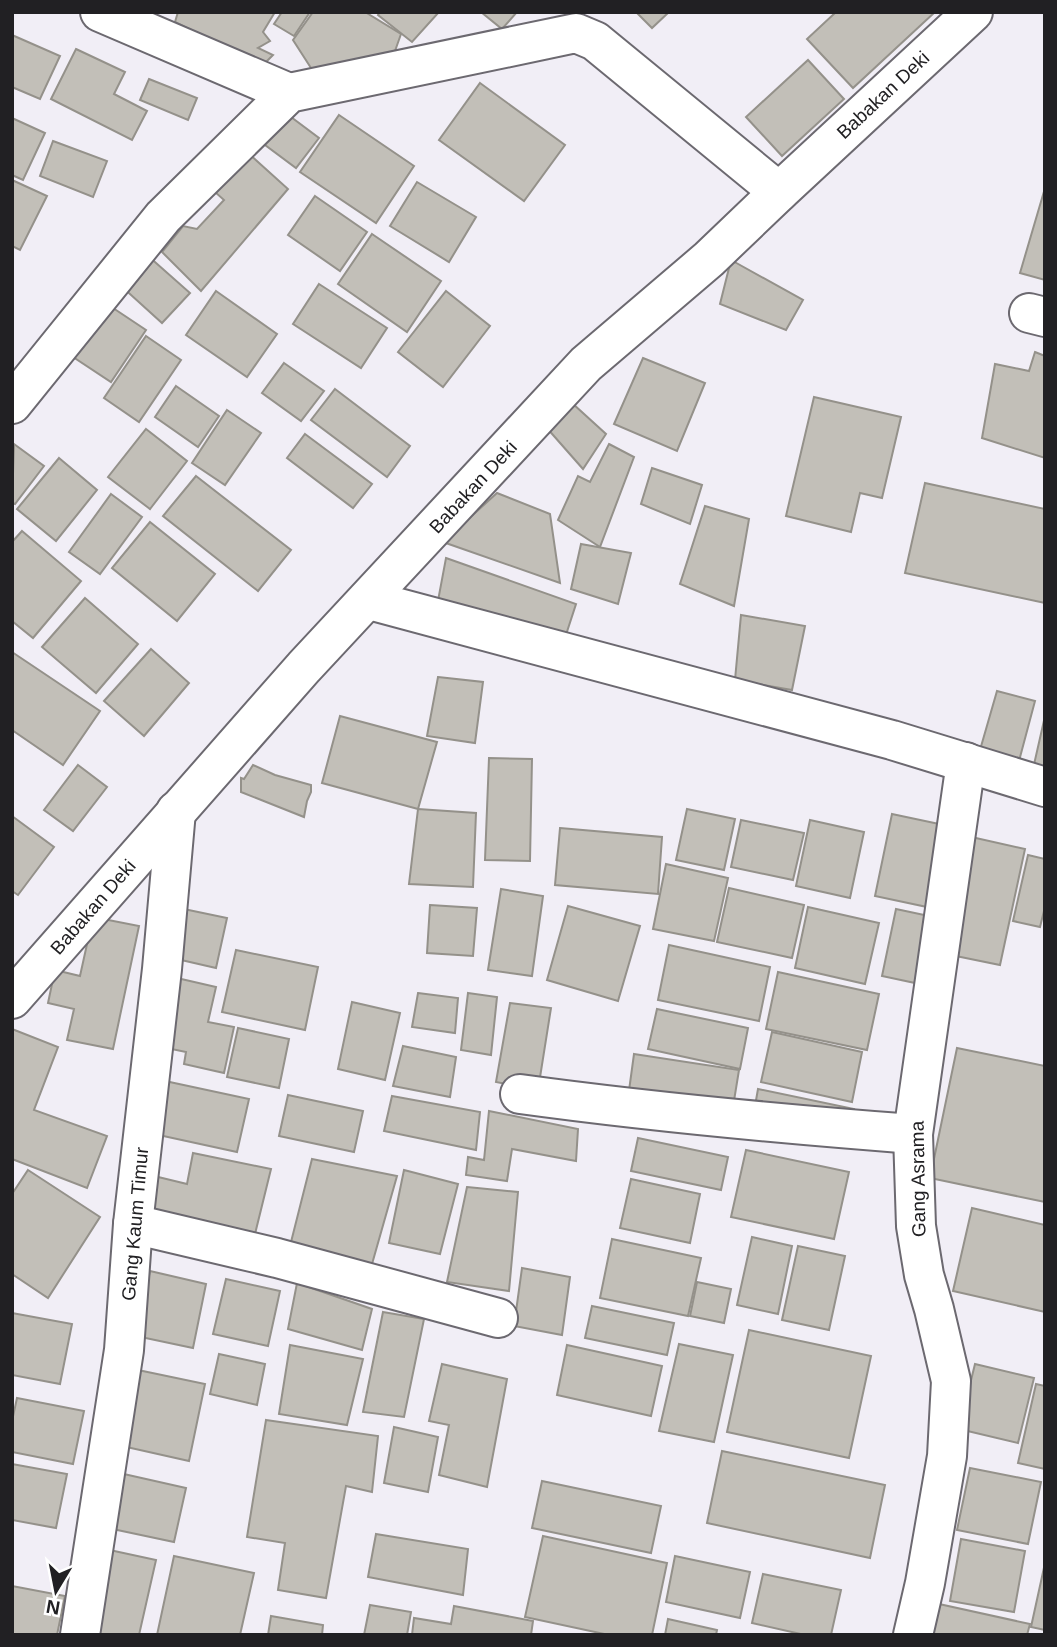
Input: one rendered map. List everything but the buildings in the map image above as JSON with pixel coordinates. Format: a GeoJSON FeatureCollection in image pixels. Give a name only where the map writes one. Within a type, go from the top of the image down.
{"type":"FeatureCollection","features":[{"type":"Feature","properties":{"kind":"street"},"geometry":{"type":"LineString","coordinates":[[100,12],[289,93]]}},
{"type":"Feature","properties":{"kind":"street","name":"Babakan Deki"},"geometry":{"type":"LineString","coordinates":[[12,999],[304,667],[586,364],[709,259],[973,12]]}},
{"type":"Feature","properties":{"kind":"street"},"geometry":{"type":"LineString","coordinates":[[12,404],[163,218],[289,93],[576,33],[591,27],[779,192]]}},
{"type":"Feature","properties":{"kind":"street"},"geometry":{"type":"LineString","coordinates":[[369,600],[879,736],[1045,787]]}},
{"type":"Feature","properties":{"kind":"street","name":"Gang Asrama"},"geometry":{"type":"LineString","coordinates":[[913,1635],[947,1456],[951,1381],[924,1275],[916,1226],[913,1134],[966,762]]}},
{"type":"Feature","properties":{"kind":"street","name":"Gang Kaum Timur"},"geometry":{"type":"LineString","coordinates":[[80,1635],[124,1350],[133,1224],[162,969],[176,811]]}},
{"type":"Feature","properties":{"kind":"street"},"geometry":{"type":"LineString","coordinates":[[520,1094],[706,1117],[913,1134]]}},
{"type":"Feature","properties":{"kind":"street"},"geometry":{"type":"LineString","coordinates":[[133,1224],[277,1258],[498,1318]]}}]}
